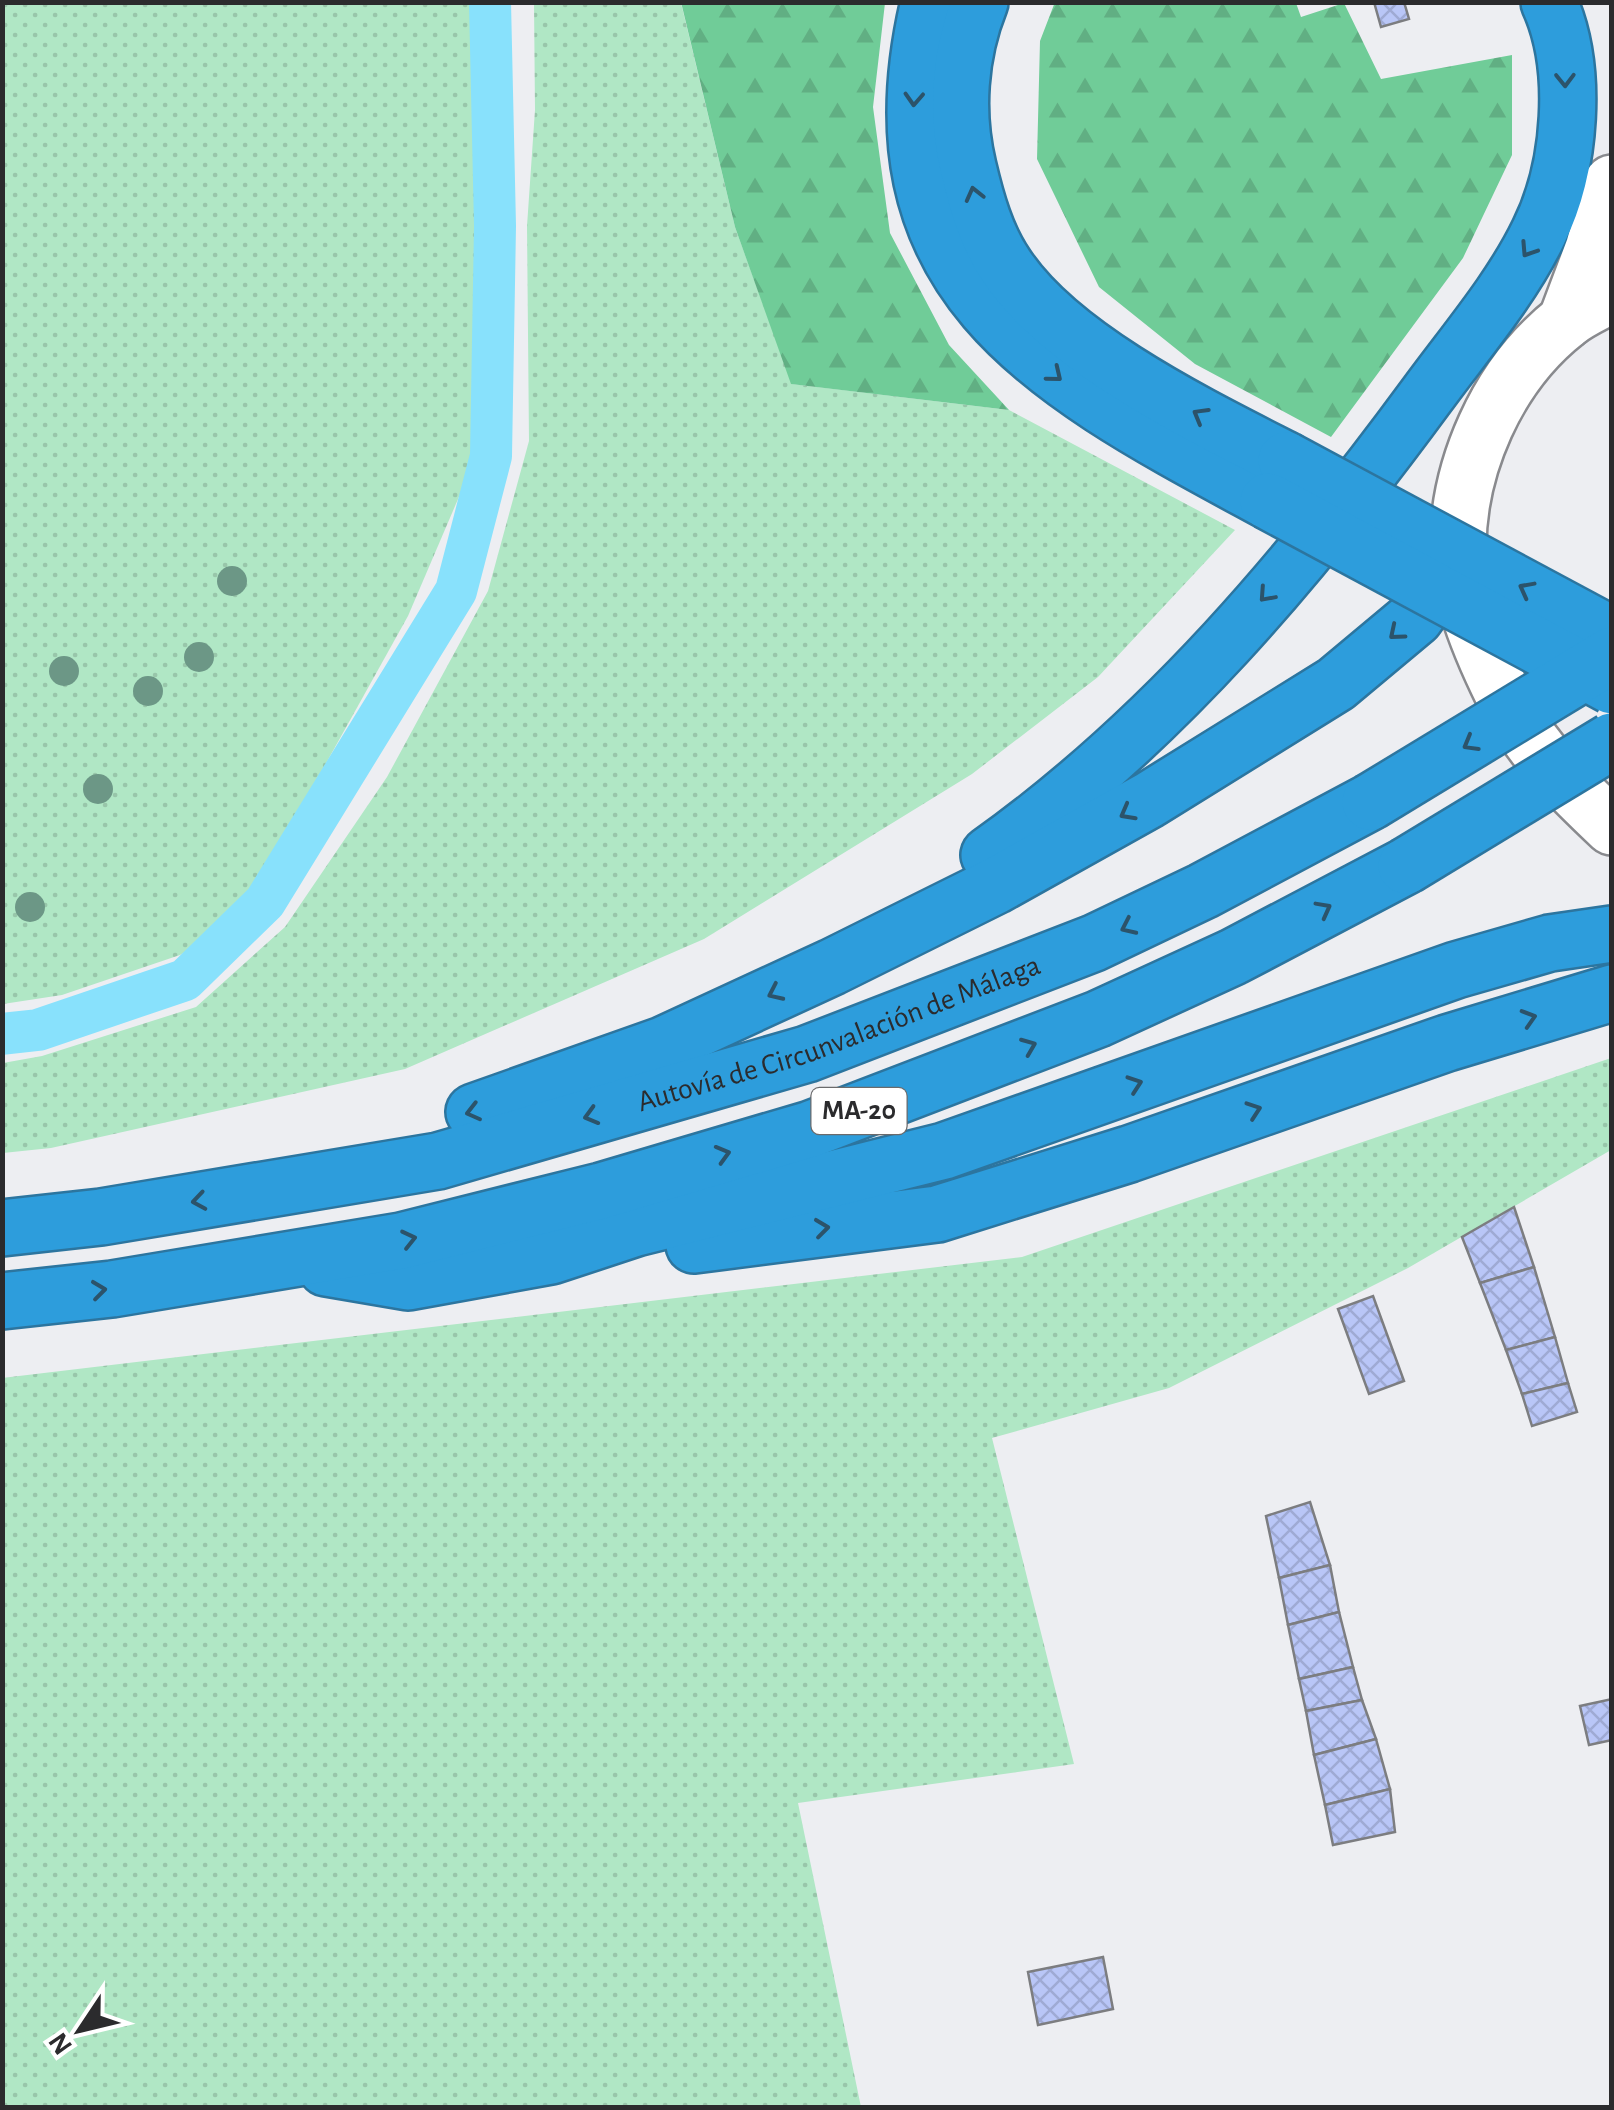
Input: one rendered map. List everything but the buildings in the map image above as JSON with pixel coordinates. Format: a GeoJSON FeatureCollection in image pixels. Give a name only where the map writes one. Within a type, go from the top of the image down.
{"type":"FeatureCollection","features":[{"type":"Feature","properties":{"kind":"highway"},"geometry":{"type":"LineString","coordinates":[[928,2],[918,48],[912,108],[919,170],[938,236],[966,288],[1014,342],[1129,426],[1612,686]]}},
{"type":"Feature","properties":{"kind":"highway"},"geometry":{"type":"LineString","coordinates":[[980,2],[961,79],[961,138],[977,208],[1006,267],[1051,316],[1106,357],[1201,416],[1612,635]]}},
{"type":"Feature","properties":{"kind":"highway"},"geometry":{"type":"LineString","coordinates":[[832,967],[1073,794],[1139,736],[1300,558],[1374,467],[1490,309],[1540,231],[1563,159],[1567,71],[1549,2]]}},
{"type":"Feature","properties":{"kind":"highway"},"geometry":{"type":"LineString","coordinates":[[296,1185],[418,1126],[508,1104],[663,1045],[995,886],[1150,800],[1336,684],[1414,618],[1458,558]]}},
{"type":"Feature","properties":{"kind":"highway","name":"Autovía de Circunvalación de Málaga"},"geometry":{"type":"LineString","coordinates":[[2,1228],[438,1161],[807,1054],[1094,942],[1203,892],[1370,802],[1612,655]]}},
{"type":"Feature","properties":{"kind":"highway","name":"MA-20"},"geometry":{"type":"LineString","coordinates":[[2,1301],[112,1289],[401,1241],[601,1191],[811,1128],[1098,1019],[1233,957],[1406,866],[1612,741]]}},
{"type":"Feature","properties":{"kind":"highway"},"geometry":{"type":"LineString","coordinates":[[551,1256],[636,1228],[944,1151],[1456,970],[1550,943],[1612,934]]}},
{"type":"Feature","properties":{"kind":"highway"},"geometry":{"type":"LineString","coordinates":[[279,1260],[408,1282],[551,1256],[638,1252],[937,1214],[1612,992]]}},
{"type":"Feature","properties":{"kind":"street"},"geometry":{"type":"LineString","coordinates":[[1612,183],[1594,249],[1589,308],[1519,370],[1484,427],[1464,491],[1458,558],[1477,636],[1510,709],[1557,774],[1612,828]]}},
{"type":"Feature","properties":{"kind":"green space"},"geometry":{"type":"Polygon","coordinates":[[[681,2],[885,3],[873,107],[890,233],[949,345],[1009,410],[791,384],[735,227],[681,2]]]}},
{"type":"Feature","properties":{"kind":"green space"},"geometry":{"type":"Polygon","coordinates":[[[1055,2],[1296,3],[1301,17],[1344,3],[1381,79],[1512,55],[1512,155],[1463,258],[1331,437],[1195,364],[1099,287],[1037,159],[1040,41],[1055,2]]]}},
{"type":"Feature","properties":{"kind":"green space"},"geometry":{"type":"Polygon","coordinates":[[[2,3],[474,3],[476,457],[408,616],[280,846],[219,931],[180,955],[62,995],[3,1004],[2,3]]]}},
{"type":"Feature","properties":{"kind":"green space"},"geometry":{"type":"Polygon","coordinates":[[[534,3],[681,3],[735,227],[792,384],[1009,410],[1235,530],[1098,677],[972,774],[704,939],[405,1069],[51,1148],[3,1153],[3,1063],[42,1056],[196,1007],[285,927],[387,777],[488,591],[529,441],[527,226],[535,110],[534,3]]]}},
{"type":"Feature","properties":{"kind":"green space"},"geometry":{"type":"Polygon","coordinates":[[[1611,1058],[1611,1150],[1408,1268],[1169,1388],[992,1438],[1074,1764],[798,1803],[861,2107],[3,2107],[2,1378],[1022,1257],[1611,1058]]]}},
{"type":"Feature","properties":{"kind":"waterway"},"geometry":{"type":"LineString","coordinates":[[2,1034],[38,1030],[185,980],[265,902],[456,591],[491,456],[495,226],[490,2]]}}]}
